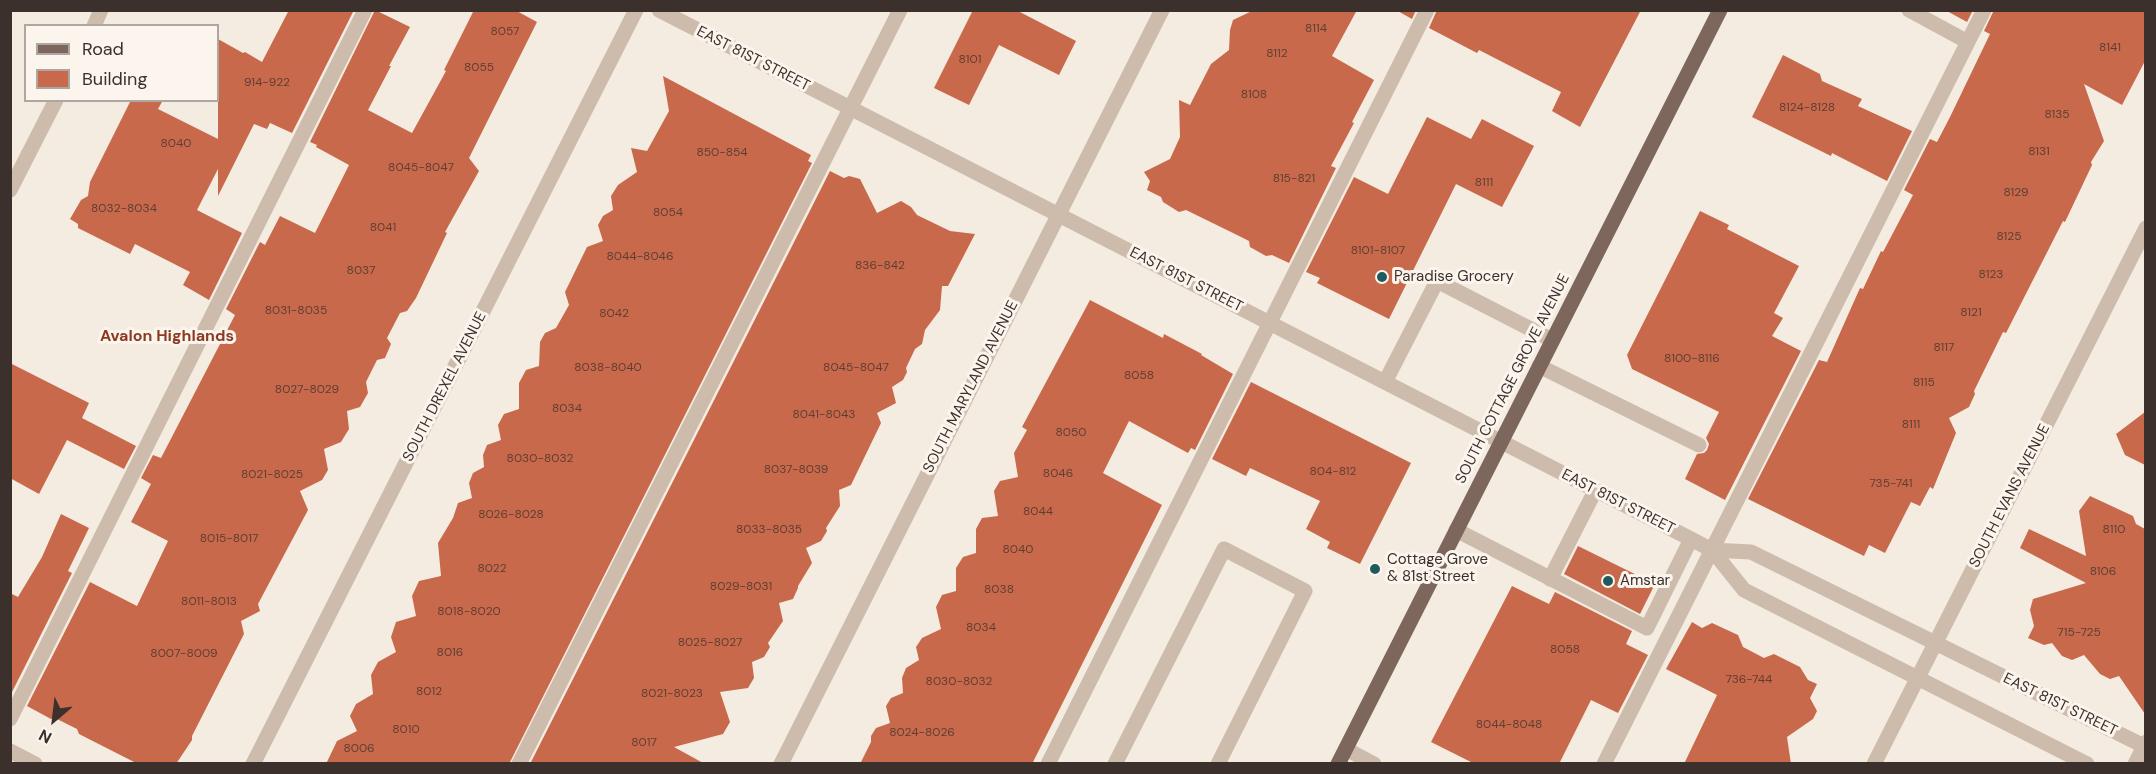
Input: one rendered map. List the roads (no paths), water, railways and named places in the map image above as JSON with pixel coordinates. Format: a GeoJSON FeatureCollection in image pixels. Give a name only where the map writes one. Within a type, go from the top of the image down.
{"type":"FeatureCollection","features":[{"type":"Feature","properties":{"kind":"main road","name":"SOUTH COTTAGE GROVE AVENUE"},"geometry":{"type":"LineString","coordinates":[[1338,764],[1720,10]]}},
{"type":"Feature","properties":{"kind":"street"},"geometry":{"type":"LineString","coordinates":[[95,24],[101,10]]}},
{"type":"Feature","properties":{"kind":"street"},"geometry":{"type":"LineString","coordinates":[[10,719],[365,10]]}},
{"type":"Feature","properties":{"kind":"street","name":"SOUTH DREXEL AVENUE"},"geometry":{"type":"LineString","coordinates":[[253,764],[636,10]]}},
{"type":"Feature","properties":{"kind":"street","name":"EAST 81ST STREET"},"geometry":{"type":"LineString","coordinates":[[659,10],[1712,550],[1744,590],[2087,764]]}},
{"type":"Feature","properties":{"kind":"street"},"geometry":{"type":"LineString","coordinates":[[519,764],[900,10]]}},
{"type":"Feature","properties":{"kind":"street","name":"SOUTH MARYLAND AVENUE"},"geometry":{"type":"LineString","coordinates":[[781,764],[1162,10]]}},
{"type":"Feature","properties":{"kind":"street"},"geometry":{"type":"LineString","coordinates":[[1048,764],[1427,10]]}},
{"type":"Feature","properties":{"kind":"street"},"geometry":{"type":"LineString","coordinates":[[1909,10],[1968,42]]}},
{"type":"Feature","properties":{"kind":"street"},"geometry":{"type":"LineString","coordinates":[[1604,764],[1984,10]]}},
{"type":"Feature","properties":{"kind":"street"},"geometry":{"type":"LineString","coordinates":[[10,190],[55,102]]}},
{"type":"Feature","properties":{"kind":"street","name":"SOUTH EVANS AVENUE"},"geometry":{"type":"LineString","coordinates":[[1874,764],[2145,228]]}},
{"type":"Feature","properties":{"kind":"street"},"geometry":{"type":"LineString","coordinates":[[1385,382],[1437,281],[1552,340]]}},
{"type":"Feature","properties":{"kind":"street"},"geometry":{"type":"LineString","coordinates":[[1539,366],[1699,445]]}},
{"type":"Feature","properties":{"kind":"street"},"geometry":{"type":"LineString","coordinates":[[1550,579],[1595,491]]}},
{"type":"Feature","properties":{"kind":"street"},"geometry":{"type":"LineString","coordinates":[[1456,530],[1647,628],[1691,539]]}},
{"type":"Feature","properties":{"kind":"street"},"geometry":{"type":"LineString","coordinates":[[1115,764],[1224,549],[1305,591],[1218,764]]}},
{"type":"Feature","properties":{"kind":"street","name":"EAST 81ST STREET"},"geometry":{"type":"LineString","coordinates":[[1712,550],[1751,552],[2145,745]]}},
{"type":"Feature","properties":{"kind":"street"},"geometry":{"type":"LineString","coordinates":[[2135,764],[2145,745]]}},
{"type":"Feature","properties":{"kind":"street"},"geometry":{"type":"LineString","coordinates":[[1346,749],[1374,764]]}},
{"type":"Feature","properties":{"kind":"street"},"geometry":{"type":"LineString","coordinates":[[10,751],[35,764]]}},
{"type":"Feature","properties":{"kind":"place","name":"Paradise Grocery"},"geometry":{"type":"Point","coordinates":[1382,277]}},
{"type":"Feature","properties":{"kind":"place","name":"Cottage Grove & 81st Street"},"geometry":{"type":"Point","coordinates":[1375,569]}},
{"type":"Feature","properties":{"kind":"place","name":"Amstar"},"geometry":{"type":"Point","coordinates":[1608,581]}},
{"type":"Feature","properties":{"kind":"district","name":"Avalon Highlands"},"geometry":{"type":"Point","coordinates":[167,337]}}]}
